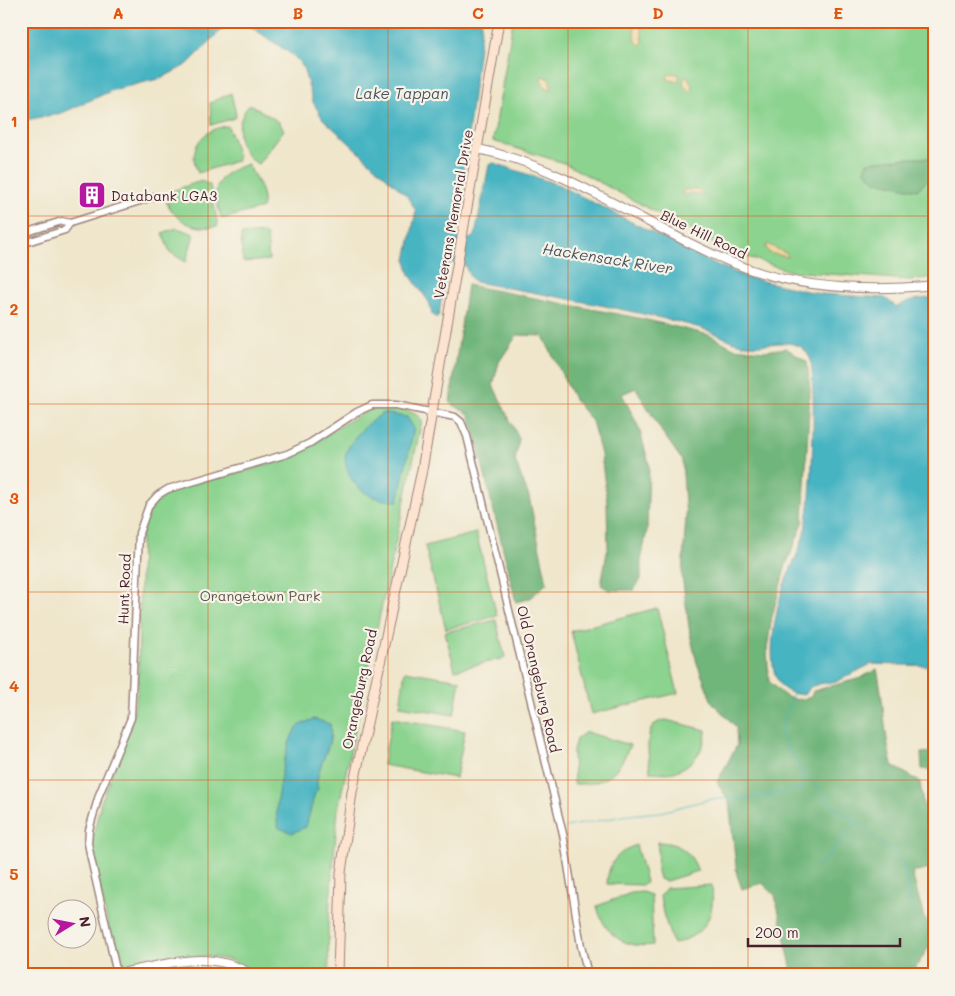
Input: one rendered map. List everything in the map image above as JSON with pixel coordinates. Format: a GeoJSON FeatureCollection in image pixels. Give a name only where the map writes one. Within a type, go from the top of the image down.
{"type":"FeatureCollection","features":[{"type":"Feature","properties":{"kind":"main road","name":"Veterans Memorial Drive"},"geometry":{"type":"LineString","coordinates":[[432,412],[499,21]]}},
{"type":"Feature","properties":{"kind":"main road","name":"Orangeburg Road"},"geometry":{"type":"LineString","coordinates":[[338,975],[341,873],[352,792],[422,470],[432,412]]}},
{"type":"Feature","properties":{"kind":"street","name":"Blue Hill Road"},"geometry":{"type":"LineString","coordinates":[[478,149],[550,171],[708,252],[757,272],[795,281],[873,289],[934,285]]}},
{"type":"Feature","properties":{"kind":"street"},"geometry":{"type":"LineString","coordinates":[[21,234],[62,221],[70,223],[156,196]]}},
{"type":"Feature","properties":{"kind":"street"},"geometry":{"type":"LineString","coordinates":[[21,244],[65,230],[70,223]]}},
{"type":"Feature","properties":{"kind":"street","name":"Hunt Road"},"geometry":{"type":"LineString","coordinates":[[117,974],[88,843],[91,822],[99,796],[131,718],[139,534],[149,505],[158,495],[181,484],[287,454],[326,434],[365,408],[381,403],[432,412]]}},
{"type":"Feature","properties":{"kind":"street","name":"Old Orangeburg Road"},"geometry":{"type":"LineString","coordinates":[[432,412],[458,419],[467,436],[563,834],[581,946],[588,975]]}},
{"type":"Feature","properties":{"kind":"street"},"geometry":{"type":"LineString","coordinates":[[108,975],[202,958],[233,964],[253,975]]}},
{"type":"Feature","properties":{"kind":"street"},"geometry":{"type":"LineString","coordinates":[[163,965],[165,975]]}},
{"type":"Feature","properties":{"kind":"green space"},"geometry":{"type":"Polygon","coordinates":[[[513,21],[934,21],[934,277],[910,280],[790,271],[726,250],[564,163],[493,141],[513,21]]]}},
{"type":"Feature","properties":{"kind":"green space"},"geometry":{"type":"Polygon","coordinates":[[[231,93],[236,115],[234,118],[211,125],[210,103],[231,93]]]}},
{"type":"Feature","properties":{"kind":"green space"},"geometry":{"type":"Polygon","coordinates":[[[250,104],[279,122],[284,130],[258,164],[245,152],[239,136],[241,120],[250,104]]]}},
{"type":"Feature","properties":{"kind":"green space"},"geometry":{"type":"Polygon","coordinates":[[[228,126],[238,156],[236,161],[198,173],[194,155],[200,141],[212,131],[228,126]]]}},
{"type":"Feature","properties":{"kind":"green space"},"geometry":{"type":"Polygon","coordinates":[[[908,158],[934,158],[934,180],[928,180],[917,190],[875,181],[865,171],[867,162],[908,158]]]}},
{"type":"Feature","properties":{"kind":"green space"},"geometry":{"type":"Polygon","coordinates":[[[248,164],[263,197],[262,208],[222,219],[216,199],[218,183],[229,172],[248,164]]]}},
{"type":"Feature","properties":{"kind":"green space"},"geometry":{"type":"Polygon","coordinates":[[[201,181],[210,185],[218,226],[202,227],[187,223],[175,214],[166,201],[172,191],[201,181]]]}},
{"type":"Feature","properties":{"kind":"green space"},"geometry":{"type":"Polygon","coordinates":[[[177,228],[194,234],[186,262],[170,252],[162,233],[177,228]]]}},
{"type":"Feature","properties":{"kind":"green space"},"geometry":{"type":"Polygon","coordinates":[[[264,233],[267,237],[269,260],[243,262],[241,235],[264,233]]]}},
{"type":"Feature","properties":{"kind":"green space"},"geometry":{"type":"Polygon","coordinates":[[[467,285],[643,319],[709,335],[734,348],[764,351],[786,348],[807,362],[810,390],[803,523],[786,565],[772,616],[767,649],[769,681],[787,697],[804,699],[811,697],[813,691],[861,678],[877,669],[892,765],[920,782],[923,804],[934,821],[934,868],[912,873],[924,918],[934,925],[934,939],[911,975],[793,975],[775,895],[762,883],[742,889],[737,875],[729,801],[717,782],[737,745],[736,727],[712,702],[697,663],[690,634],[682,575],[686,517],[682,460],[662,432],[636,388],[622,394],[639,428],[649,464],[647,530],[641,561],[641,579],[634,590],[609,590],[601,585],[608,547],[607,502],[601,454],[592,421],[574,399],[543,336],[517,335],[499,362],[493,385],[519,439],[515,461],[529,497],[547,583],[530,598],[516,602],[469,414],[450,403],[467,285]]]}},
{"type":"Feature","properties":{"kind":"green space","name":"Orangetown Park"},"geometry":{"type":"Polygon","coordinates":[[[377,408],[407,411],[422,420],[338,809],[328,926],[329,975],[261,975],[230,960],[205,956],[183,957],[125,968],[115,958],[91,845],[101,802],[130,728],[138,688],[141,536],[145,521],[150,510],[158,500],[170,490],[286,458],[298,453],[353,418],[377,408]]]}},
{"type":"Feature","properties":{"kind":"green space"},"geometry":{"type":"Polygon","coordinates":[[[476,533],[497,616],[446,629],[425,546],[476,533]]]}},
{"type":"Feature","properties":{"kind":"green space"},"geometry":{"type":"Polygon","coordinates":[[[657,608],[678,693],[591,714],[571,631],[657,608]]]}},
{"type":"Feature","properties":{"kind":"green space"},"geometry":{"type":"Polygon","coordinates":[[[496,620],[505,658],[455,670],[445,632],[496,620]]]}},
{"type":"Feature","properties":{"kind":"green space"},"geometry":{"type":"Polygon","coordinates":[[[405,671],[460,680],[454,715],[400,706],[405,671]]]}},
{"type":"Feature","properties":{"kind":"green space"},"geometry":{"type":"Polygon","coordinates":[[[392,718],[465,731],[456,778],[383,765],[392,718]]]}},
{"type":"Feature","properties":{"kind":"green space"},"geometry":{"type":"Polygon","coordinates":[[[666,720],[706,730],[704,744],[697,756],[687,766],[668,773],[650,772],[648,740],[650,733],[658,722],[666,720]]]}},
{"type":"Feature","properties":{"kind":"green space"},"geometry":{"type":"Polygon","coordinates":[[[586,732],[630,745],[621,763],[609,776],[594,782],[574,784],[573,751],[576,739],[586,732]]]}},
{"type":"Feature","properties":{"kind":"green space"},"geometry":{"type":"Polygon","coordinates":[[[934,752],[934,770],[922,769],[921,753],[934,752]]]}},
{"type":"Feature","properties":{"kind":"green space"},"geometry":{"type":"Polygon","coordinates":[[[658,842],[672,844],[683,849],[688,853],[698,871],[666,881],[659,879],[657,871],[658,842]]]}},
{"type":"Feature","properties":{"kind":"green space"},"geometry":{"type":"Polygon","coordinates":[[[636,845],[646,882],[644,885],[607,884],[609,871],[614,860],[623,852],[636,845]]]}},
{"type":"Feature","properties":{"kind":"green space"},"geometry":{"type":"Polygon","coordinates":[[[712,885],[712,907],[706,924],[693,936],[673,944],[663,913],[660,896],[666,888],[712,885]]]}},
{"type":"Feature","properties":{"kind":"green space"},"geometry":{"type":"Polygon","coordinates":[[[642,892],[651,895],[653,945],[633,945],[617,938],[605,925],[597,906],[631,893],[642,892]]]}},
{"type":"Feature","properties":{"kind":"sand"},"geometry":{"type":"Polygon","coordinates":[[[637,25],[641,28],[643,42],[640,45],[636,42],[634,28],[637,25]]]}},
{"type":"Feature","properties":{"kind":"sand"},"geometry":{"type":"Polygon","coordinates":[[[672,73],[680,75],[678,82],[667,79],[668,75],[672,73]]]}},
{"type":"Feature","properties":{"kind":"sand"},"geometry":{"type":"Polygon","coordinates":[[[542,76],[549,78],[552,90],[544,86],[541,79],[542,76]]]}},
{"type":"Feature","properties":{"kind":"sand"},"geometry":{"type":"Polygon","coordinates":[[[684,77],[688,77],[692,85],[689,93],[683,83],[684,77]]]}},
{"type":"Feature","properties":{"kind":"sand"},"geometry":{"type":"Polygon","coordinates":[[[695,189],[702,191],[703,195],[690,193],[685,195],[682,193],[684,190],[695,189]]]}},
{"type":"Feature","properties":{"kind":"sand"},"geometry":{"type":"Polygon","coordinates":[[[767,244],[787,254],[788,257],[769,253],[766,247],[767,244]]]}},
{"type":"Feature","properties":{"kind":"water"},"geometry":{"type":"Polygon","coordinates":[[[21,21],[482,21],[468,136],[453,230],[459,238],[467,240],[475,236],[489,165],[494,163],[559,185],[708,261],[749,278],[820,294],[885,298],[897,307],[908,301],[934,297],[934,666],[871,664],[838,681],[810,687],[806,694],[790,692],[779,683],[774,670],[772,652],[776,615],[784,585],[804,532],[810,502],[813,383],[809,356],[804,349],[789,343],[746,345],[678,322],[602,305],[475,282],[470,277],[465,265],[451,262],[447,267],[437,318],[432,314],[429,302],[410,275],[406,260],[416,211],[408,197],[323,119],[313,102],[303,67],[294,56],[244,22],[232,22],[223,28],[188,64],[162,78],[113,90],[62,113],[21,121],[21,21]]]}},
{"type":"Feature","properties":{"kind":"water"},"geometry":{"type":"Polygon","coordinates":[[[383,413],[407,417],[414,428],[398,501],[375,497],[362,490],[348,472],[345,458],[349,447],[357,435],[383,413]]]}},
{"type":"Feature","properties":{"kind":"water"},"geometry":{"type":"Polygon","coordinates":[[[314,719],[330,724],[330,740],[318,775],[318,790],[315,793],[306,827],[292,833],[279,828],[277,820],[280,780],[290,740],[294,732],[300,726],[314,719]]]}},
{"type":"Feature","properties":{"kind":"waterway"},"geometry":{"type":"LineString","coordinates":[[566,827],[628,815],[661,812],[710,799],[741,799],[777,794],[803,787],[801,770],[786,745],[782,732],[783,723],[793,694]]}},
{"type":"Feature","properties":{"kind":"waterway"},"geometry":{"type":"LineString","coordinates":[[805,774],[831,803],[856,823],[818,867]]}},
{"type":"Feature","properties":{"kind":"waterway"},"geometry":{"type":"LineString","coordinates":[[857,824],[895,853],[903,862],[912,913]]}},
{"type":"Feature","properties":{"kind":"place","name":"Databank LGA3"},"geometry":{"type":"Point","coordinates":[92,195]}},
{"type":"Feature","properties":{"kind":"water label","name":"Lake Tappan"},"geometry":{"type":"Point","coordinates":[402,93]}},
{"type":"Feature","properties":{"kind":"water label","name":"Hackensack River"},"geometry":{"type":"Point","coordinates":[608,258]}}]}
